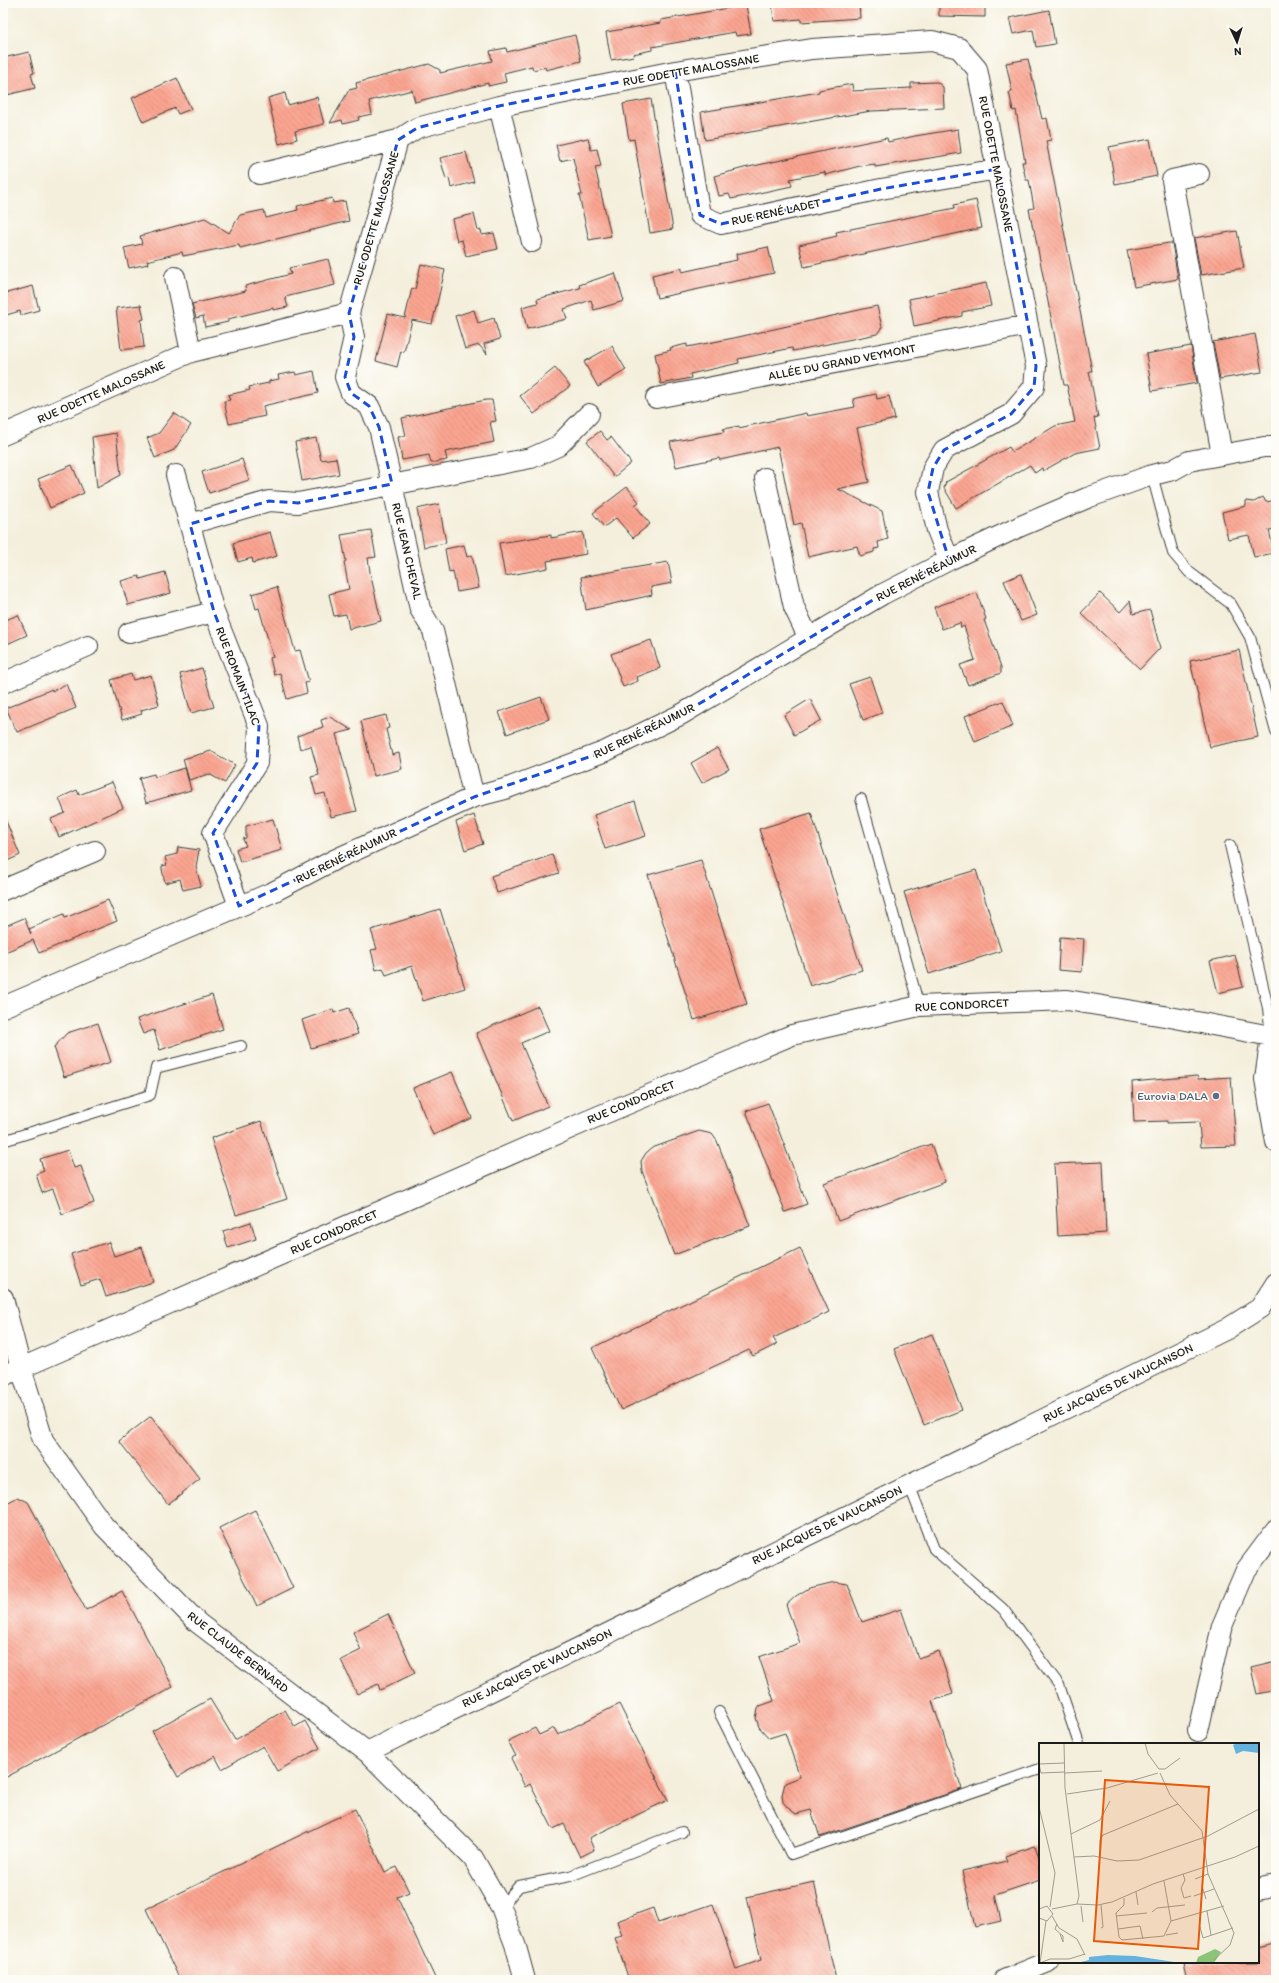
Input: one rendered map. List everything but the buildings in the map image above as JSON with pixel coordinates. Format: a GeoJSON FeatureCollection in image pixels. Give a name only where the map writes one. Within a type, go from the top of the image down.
{"type":"FeatureCollection","features":[{"type":"Feature","properties":{"kind":"street","name":"RUE ODETTE MALOSSANE"},"geometry":{"type":"LineString","coordinates":[[3,435],[191,352],[349,313],[398,140],[417,128],[499,106],[676,71],[812,49],[932,41],[959,48],[977,69],[1036,366],[1034,387],[1011,414],[944,450],[934,468],[928,492],[937,530],[949,560]]}},
{"type":"Feature","properties":{"kind":"street","name":"RUE RENÉ LADET"},"geometry":{"type":"LineString","coordinates":[[676,71],[700,215],[721,224],[881,189],[998,169]]}},
{"type":"Feature","properties":{"kind":"street"},"geometry":{"type":"LineString","coordinates":[[499,106],[532,242]]}},
{"type":"Feature","properties":{"kind":"street"},"geometry":{"type":"LineString","coordinates":[[259,174],[398,140]]}},
{"type":"Feature","properties":{"kind":"street"},"geometry":{"type":"LineString","coordinates":[[1200,174],[1172,180],[1222,455]]}},
{"type":"Feature","properties":{"kind":"street"},"geometry":{"type":"LineString","coordinates":[[175,277],[191,352]]}},
{"type":"Feature","properties":{"kind":"street","name":"RUE JEAN CHEVAL"},"geometry":{"type":"LineString","coordinates":[[349,313],[354,337],[345,377],[351,393],[369,406],[379,427],[420,609],[433,631],[474,797]]}},
{"type":"Feature","properties":{"kind":"street","name":"ALLÉE DU GRAND VEYMONT"},"geometry":{"type":"LineString","coordinates":[[656,398],[1028,325]]}},
{"type":"Feature","properties":{"kind":"street"},"geometry":{"type":"LineString","coordinates":[[190,524],[269,501],[298,503],[531,458],[558,446],[589,414]]}},
{"type":"Feature","properties":{"kind":"street","name":"RUE RENÉ RÉAUMUR"},"geometry":{"type":"LineString","coordinates":[[3,1007],[273,892],[336,859],[474,797],[505,789],[613,747],[682,714],[883,594],[949,560],[1087,498],[1152,475],[1173,470],[1189,461],[1264,447],[1276,447]]}},
{"type":"Feature","properties":{"kind":"street"},"geometry":{"type":"LineString","coordinates":[[176,475],[214,612]]}},
{"type":"Feature","properties":{"kind":"street"},"geometry":{"type":"LineString","coordinates":[[765,478],[794,607],[809,639]]}},
{"type":"Feature","properties":{"kind":"street","name":"RUE ROMAIN TILAC"},"geometry":{"type":"LineString","coordinates":[[129,633],[214,612],[259,726],[257,763],[213,833],[239,906]]}},
{"type":"Feature","properties":{"kind":"street"},"geometry":{"type":"LineString","coordinates":[[3,683],[88,646]]}},
{"type":"Feature","properties":{"kind":"street"},"geometry":{"type":"LineString","coordinates":[[3,890],[95,851]]}},
{"type":"Feature","properties":{"kind":"street","name":"RUE CONDORCET"},"geometry":{"type":"LineString","coordinates":[[3,1376],[587,1121],[792,1035],[919,1006],[1067,1000],[1274,1036]]}},
{"type":"Feature","properties":{"kind":"street"},"geometry":{"type":"LineString","coordinates":[[1274,1036],[1265,1079],[1276,1142]]}},
{"type":"Feature","properties":{"kind":"street","name":"RUE JACQUES DE VAUCANSON"},"geometry":{"type":"LineString","coordinates":[[367,1752],[909,1484],[1227,1329],[1260,1308],[1276,1284]]}},
{"type":"Feature","properties":{"kind":"street","name":"RUE CLAUDE BERNARD"},"geometry":{"type":"LineString","coordinates":[[3,1298],[21,1368],[43,1440],[104,1526],[198,1623],[367,1752],[473,1858],[501,1907],[516,1948]]}},
{"type":"Feature","properties":{"kind":"street"},"geometry":{"type":"LineString","coordinates":[[1198,1731],[1222,1626],[1246,1570],[1276,1530]]}},
{"type":"Feature","properties":{"kind":"street"},"geometry":{"type":"LineString","coordinates":[[1259,1889],[1276,1885]]}},
{"type":"Feature","properties":{"kind":"street"},"geometry":{"type":"LineString","coordinates":[[516,1948],[525,1980]]}},
{"type":"Feature","properties":{"kind":"street"},"geometry":{"type":"LineString","coordinates":[[516,1948],[532,1980]]}},
{"type":"Feature","properties":{"kind":"street"},"geometry":{"type":"LineString","coordinates":[[1004,1980],[1046,1963]]}},
{"type":"Feature","properties":{"kind":"lane"},"geometry":{"type":"LineString","coordinates":[[1152,475],[1173,553],[1189,572],[1232,604],[1250,637],[1276,732]]}},
{"type":"Feature","properties":{"kind":"lane"},"geometry":{"type":"LineString","coordinates":[[861,799],[919,1006]]}},
{"type":"Feature","properties":{"kind":"lane"},"geometry":{"type":"LineString","coordinates":[[1230,845],[1274,1036]]}},
{"type":"Feature","properties":{"kind":"lane"},"geometry":{"type":"LineString","coordinates":[[3,1141],[150,1095],[156,1068],[241,1046]]}},
{"type":"Feature","properties":{"kind":"lane"},"geometry":{"type":"LineString","coordinates":[[909,1484],[934,1550],[1003,1609],[1059,1684],[1080,1743]]}},
{"type":"Feature","properties":{"kind":"lane"},"geometry":{"type":"LineString","coordinates":[[719,1712],[790,1854],[1039,1769]]}},
{"type":"Feature","properties":{"kind":"lane"},"geometry":{"type":"LineString","coordinates":[[501,1907],[520,1886],[570,1876],[682,1832]]}},
{"type":"Feature","properties":{"kind":"highlighted area"},"geometry":{"type":"Polygon","coordinates":[[[675,71],[700,215],[721,224],[881,189],[998,169],[1036,366],[1034,387],[1011,414],[944,450],[933,468],[928,492],[949,560],[883,594],[682,714],[606,751],[474,797],[239,906],[213,833],[257,763],[259,726],[214,612],[190,524],[269,501],[298,503],[392,484],[379,427],[369,406],[351,393],[345,377],[354,337],[349,313],[398,140],[417,128],[499,106],[675,71]]]}},
{"type":"Feature","properties":{"kind":"place","name":"Eurovia DALA"},"geometry":{"type":"Point","coordinates":[1216,1096]}}]}
